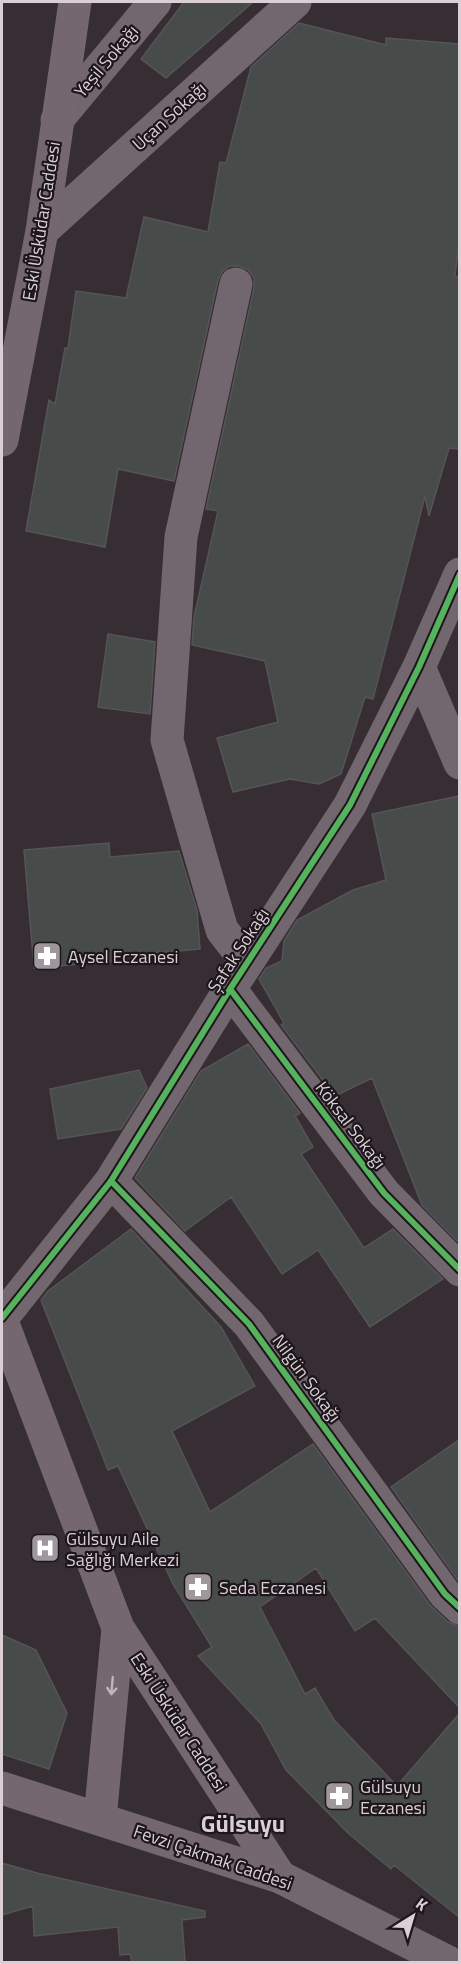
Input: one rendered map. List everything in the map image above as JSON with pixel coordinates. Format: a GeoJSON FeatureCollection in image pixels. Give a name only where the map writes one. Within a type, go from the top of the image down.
{"type":"FeatureCollection","features":[{"type":"Feature","properties":{"kind":"main road","name":"Eski Üsküdar Caddesi"},"geometry":{"type":"LineString","coordinates":[[2,440],[42,231],[75,2]]}},
{"type":"Feature","properties":{"kind":"main road","name":"Eski Üsküdar Caddesi"},"geometry":{"type":"LineString","coordinates":[[2,1320],[118,1628],[280,1877]]}},
{"type":"Feature","properties":{"kind":"main road","name":"Eski Üsküdar Caddesi"},"geometry":{"type":"LineString","coordinates":[[100,1819],[118,1628]]}},
{"type":"Feature","properties":{"kind":"main road","name":"Fevzi Çakmak Caddesi"},"geometry":{"type":"LineString","coordinates":[[2,1788],[280,1877]]}},
{"type":"Feature","properties":{"kind":"street","name":"Yeşil Sokağı"},"geometry":{"type":"LineString","coordinates":[[57,120],[155,2]]}},
{"type":"Feature","properties":{"kind":"street","name":"Uçan Sokağı"},"geometry":{"type":"LineString","coordinates":[[42,231],[296,2]]}},
{"type":"Feature","properties":{"kind":"street"},"geometry":{"type":"LineString","coordinates":[[236,284],[181,537],[167,740],[222,930],[248,962]]}},
{"type":"Feature","properties":{"kind":"street","name":"Şafak Sokağı"},"geometry":{"type":"LineString","coordinates":[[2,1320],[111,1181],[230,989],[350,805],[419,667],[459,574]]}},
{"type":"Feature","properties":{"kind":"street"},"geometry":{"type":"LineString","coordinates":[[419,667],[459,763]]}},
{"type":"Feature","properties":{"kind":"street","name":"Köksal Sokağı"},"geometry":{"type":"LineString","coordinates":[[230,989],[384,1193],[459,1270]]}},
{"type":"Feature","properties":{"kind":"street","name":"Nilgün Sokağı"},"geometry":{"type":"LineString","coordinates":[[111,1181],[249,1324],[445,1594],[459,1608]]}},
{"type":"Feature","properties":{"kind":"street","name":"Fevzi Çakmak Caddesi"},"geometry":{"type":"LineString","coordinates":[[280,1877],[448,1962]]}},
{"type":"Feature","properties":{"kind":"building"},"geometry":{"type":"Polygon","coordinates":[[[184,2],[253,2],[166,78],[141,59],[184,2]]]}},
{"type":"Feature","properties":{"kind":"building"},"geometry":{"type":"Polygon","coordinates":[[[299,23],[386,45],[386,38],[459,44],[459,242],[455,276],[459,277],[459,449],[449,448],[429,516],[425,496],[373,699],[365,697],[341,774],[319,784],[290,779],[233,792],[217,738],[278,722],[265,661],[192,645],[194,617],[218,511],[206,509],[254,288],[254,278],[248,270],[239,266],[230,266],[222,272],[218,280],[174,481],[118,469],[105,547],[26,531],[49,400],[55,404],[65,348],[68,348],[76,291],[126,298],[144,217],[208,232],[220,162],[226,163],[251,67],[299,23]]]}},
{"type":"Feature","properties":{"kind":"building"},"geometry":{"type":"Polygon","coordinates":[[[108,634],[155,642],[150,714],[98,707],[108,634]]]}},
{"type":"Feature","properties":{"kind":"building"},"geometry":{"type":"Polygon","coordinates":[[[459,796],[459,1243],[422,1205],[372,1078],[335,1096],[281,1025],[284,1023],[259,979],[266,968],[282,961],[284,941],[297,920],[353,890],[386,880],[372,814],[459,796]]]}},
{"type":"Feature","properties":{"kind":"building"},"geometry":{"type":"Polygon","coordinates":[[[109,843],[110,857],[179,851],[197,910],[200,949],[118,956],[119,961],[34,968],[24,850],[109,843]]]}},
{"type":"Feature","properties":{"kind":"building"},"geometry":{"type":"Polygon","coordinates":[[[248,1044],[300,1113],[295,1116],[313,1147],[301,1154],[364,1248],[393,1229],[443,1279],[370,1327],[318,1250],[282,1274],[231,1197],[185,1231],[135,1178],[201,1071],[248,1044]]]}},
{"type":"Feature","properties":{"kind":"building"},"geometry":{"type":"Polygon","coordinates":[[[139,1070],[147,1088],[121,1129],[58,1139],[50,1089],[139,1070]]]}},
{"type":"Feature","properties":{"kind":"building"},"geometry":{"type":"Polygon","coordinates":[[[131,1229],[221,1327],[255,1386],[172,1431],[210,1512],[313,1444],[430,1605],[448,1622],[459,1626],[459,1707],[375,1618],[355,1631],[316,1568],[260,1607],[305,1694],[315,1688],[334,1720],[397,1786],[459,1714],[459,1917],[394,1865],[391,1869],[349,1834],[286,1770],[261,1724],[198,1656],[212,1647],[173,1584],[118,1466],[108,1470],[41,1300],[48,1291],[131,1229]]]}},
{"type":"Feature","properties":{"kind":"building"},"geometry":{"type":"Polygon","coordinates":[[[459,1440],[459,1582],[391,1487],[459,1440]]]}},
{"type":"Feature","properties":{"kind":"building"},"geometry":{"type":"Polygon","coordinates":[[[2,1635],[36,1650],[67,1713],[49,1769],[2,1754],[2,1635]]]}},
{"type":"Feature","properties":{"kind":"building"},"geometry":{"type":"Polygon","coordinates":[[[2,1863],[205,1911],[205,1917],[182,1920],[185,1962],[132,1962],[130,1954],[120,1955],[118,1927],[34,1936],[33,1906],[2,1915],[2,1863]]]}},
{"type":"Feature","properties":{"kind":"cycle path"},"geometry":{"type":"LineString","coordinates":[[2,1318],[111,1181],[230,989],[350,805],[419,667],[460,574]]}},
{"type":"Feature","properties":{"kind":"cycle path"},"geometry":{"type":"LineString","coordinates":[[230,989],[384,1193],[460,1270]]}},
{"type":"Feature","properties":{"kind":"cycle path"},"geometry":{"type":"LineString","coordinates":[[111,1181],[249,1324],[445,1594],[460,1608]]}},
{"type":"Feature","properties":{"kind":"place","name":"Aysel Eczanesi"},"geometry":{"type":"Point","coordinates":[47,956]}},
{"type":"Feature","properties":{"kind":"place","name":"Gülsuyu Aile Sağlığı Merkezi"},"geometry":{"type":"Point","coordinates":[45,1548]}},
{"type":"Feature","properties":{"kind":"place","name":"Seda Eczanesi"},"geometry":{"type":"Point","coordinates":[198,1587]}},
{"type":"Feature","properties":{"kind":"place","name":"Gülsuyu Eczanesi"},"geometry":{"type":"Point","coordinates":[339,1796]}},
{"type":"Feature","properties":{"kind":"district","name":"Gülsuyu"},"geometry":{"type":"Point","coordinates":[243,1823]}}]}
